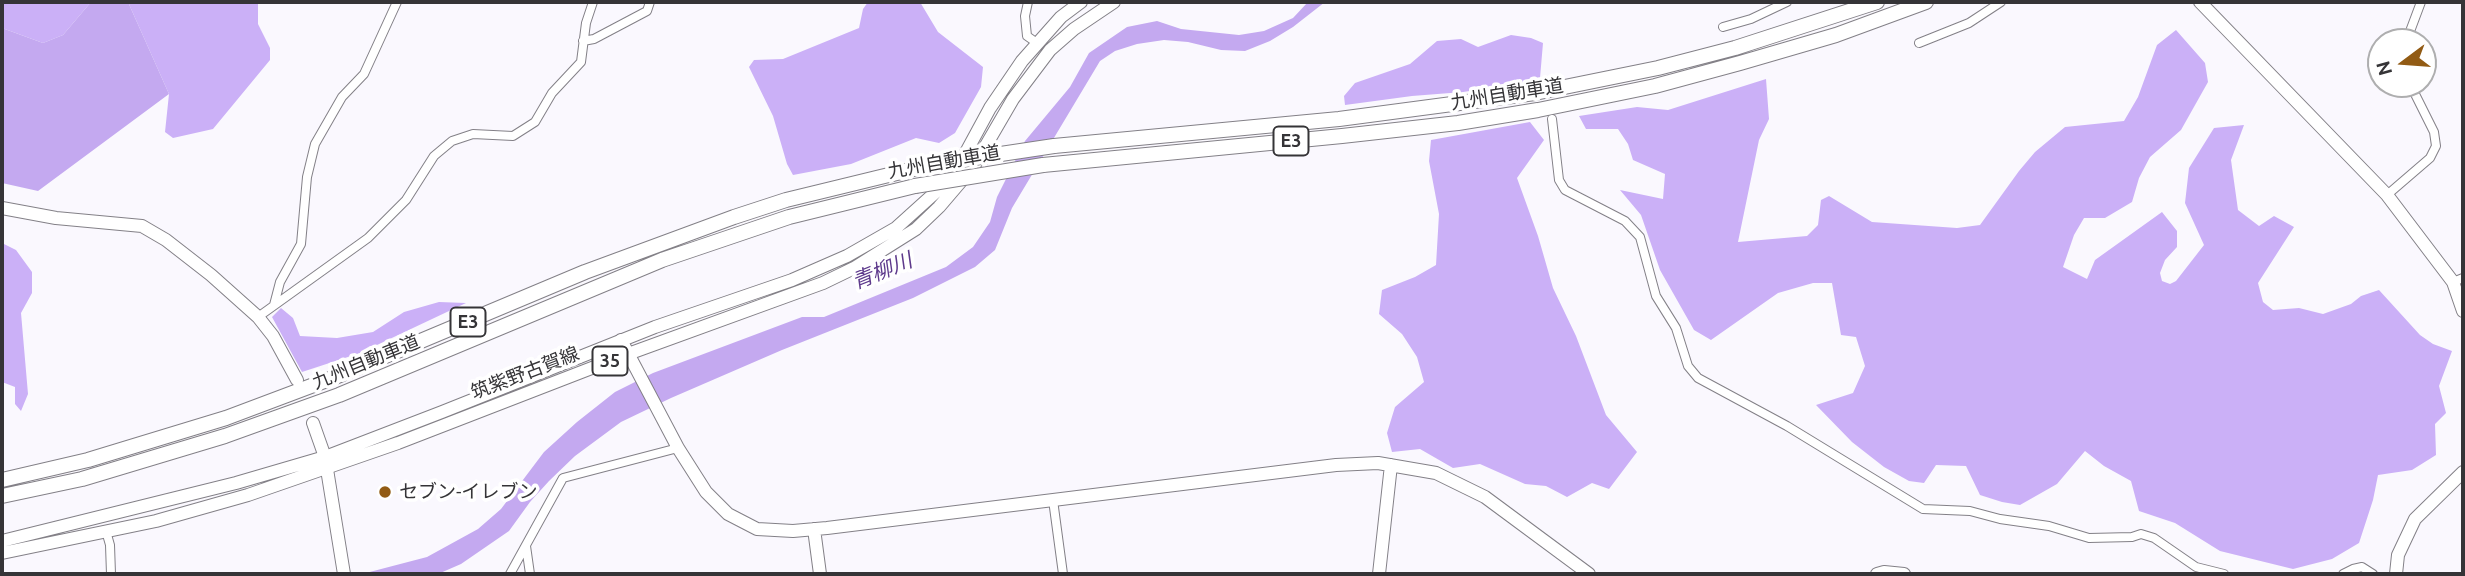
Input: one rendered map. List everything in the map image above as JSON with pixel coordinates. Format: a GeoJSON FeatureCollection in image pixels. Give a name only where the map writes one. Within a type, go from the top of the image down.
{"type":"FeatureCollection","features":[{"type":"Feature","properties":{"kind":"highway","name":"九州自動車道"},"geometry":{"type":"LineString","coordinates":[[2,480],[88,460],[260,406],[585,272],[734,217],[833,188],[934,164],[1054,146],[1339,119],[1535,93],[1658,68],[1735,48],[1877,2]]}},
{"type":"Feature","properties":{"kind":"highway","name":"九州自動車道"},"geometry":{"type":"LineString","coordinates":[[2,496],[82,479],[225,436],[338,395],[662,260],[789,217],[915,186],[1043,165],[1342,136],[1538,110],[1655,86],[1740,63],[1836,35],[1926,2]]}},
{"type":"Feature","properties":{"kind":"main road","name":"筑紫野古賀線"},"geometry":{"type":"LineString","coordinates":[[2,553],[156,521],[248,495],[442,412],[621,340],[817,270],[878,240],[896,228],[937,191],[958,167],[990,108],[1022,61],[1060,18],[1081,2]]}},
{"type":"Feature","properties":{"kind":"main road","name":"筑紫野古賀線"},"geometry":{"type":"LineString","coordinates":[[2,541],[326,463],[823,283],[854,268],[916,229],[946,200],[974,166],[1013,99],[1050,50],[1074,29],[1114,2]]}},
{"type":"Feature","properties":{"kind":"main road"},"geometry":{"type":"LineString","coordinates":[[2200,2],[2387,195],[2458,280],[2463,311]]}},
{"type":"Feature","properties":{"kind":"main road"},"geometry":{"type":"LineString","coordinates":[[2,208],[56,218],[142,226],[166,240],[211,275],[258,317],[273,336],[297,380]]}},
{"type":"Feature","properties":{"kind":"main road"},"geometry":{"type":"LineString","coordinates":[[621,340],[678,448],[706,492],[728,514],[757,529],[814,529],[1336,465],[1378,463],[1436,473],[1485,497],[1589,574]]}},
{"type":"Feature","properties":{"kind":"main road"},"geometry":{"type":"LineString","coordinates":[[313,423],[326,463],[344,574]]}},
{"type":"Feature","properties":{"kind":"main road"},"geometry":{"type":"LineString","coordinates":[[1379,574],[1391,465]]}},
{"type":"Feature","properties":{"kind":"main road"},"geometry":{"type":"LineString","coordinates":[[2396,574],[2399,555],[2415,520],[2463,472]]}},
{"type":"Feature","properties":{"kind":"main road"},"geometry":{"type":"LineString","coordinates":[[814,529],[820,574]]}},
{"type":"Feature","properties":{"kind":"main road"},"geometry":{"type":"LineString","coordinates":[[1877,574],[1904,574]]}},
{"type":"Feature","properties":{"kind":"street"},"geometry":{"type":"LineString","coordinates":[[274,304],[281,282],[301,244],[307,177],[315,144],[342,97],[364,74],[397,2]]}},
{"type":"Feature","properties":{"kind":"street"},"geometry":{"type":"LineString","coordinates":[[258,317],[369,237],[406,200],[434,156],[452,141],[473,134],[513,136],[535,122],[552,93],[581,62],[583,41],[593,2]]}},
{"type":"Feature","properties":{"kind":"street"},"geometry":{"type":"LineString","coordinates":[[583,41],[594,39],[647,11],[650,2]]}},
{"type":"Feature","properties":{"kind":"street"},"geometry":{"type":"LineString","coordinates":[[1028,2],[1025,16],[1027,36],[1037,43]]}},
{"type":"Feature","properties":{"kind":"street"},"geometry":{"type":"LineString","coordinates":[[1724,27],[1751,19],[1787,2]]}},
{"type":"Feature","properties":{"kind":"street"},"geometry":{"type":"LineString","coordinates":[[1919,43],[1969,23],[2000,2]]}},
{"type":"Feature","properties":{"kind":"street"},"geometry":{"type":"LineString","coordinates":[[2411,28],[2421,2]]}},
{"type":"Feature","properties":{"kind":"street"},"geometry":{"type":"LineString","coordinates":[[2387,195],[2430,158],[2436,146],[2434,132],[2417,98]]}},
{"type":"Feature","properties":{"kind":"street"},"geometry":{"type":"LineString","coordinates":[[1552,120],[1559,180],[1565,190],[1625,221],[1640,237],[1656,296],[1676,328],[1688,366],[1698,378],[1777,420],[1923,509],[1970,511],[2000,519],[2049,526],[2089,538],[2132,537],[2141,534],[2154,538],[2196,567],[2224,574]]}},
{"type":"Feature","properties":{"kind":"street"},"geometry":{"type":"LineString","coordinates":[[510,574],[563,478],[678,448]]}},
{"type":"Feature","properties":{"kind":"street"},"geometry":{"type":"LineString","coordinates":[[1053,500],[1063,574]]}},
{"type":"Feature","properties":{"kind":"street"},"geometry":{"type":"LineString","coordinates":[[106,531],[110,545],[111,574]]}},
{"type":"Feature","properties":{"kind":"street"},"geometry":{"type":"LineString","coordinates":[[526,545],[530,574]]}},
{"type":"Feature","properties":{"kind":"street"},"geometry":{"type":"LineString","coordinates":[[2343,574],[2362,567],[2373,574]]}},
{"type":"Feature","properties":{"kind":"shaded area"},"geometry":{"type":"Polygon","coordinates":[[[2,2],[91,2],[63,35],[43,43],[2,28],[2,2]]]}},
{"type":"Feature","properties":{"kind":"shaded area"},"geometry":{"type":"Polygon","coordinates":[[[91,2],[128,2],[169,94],[38,191],[2,183],[2,28],[43,43],[63,35],[91,2]]]}},
{"type":"Feature","properties":{"kind":"shaded area"},"geometry":{"type":"Polygon","coordinates":[[[128,2],[258,2],[258,24],[270,48],[270,60],[213,129],[173,138],[165,132],[169,94],[128,2]]]}},
{"type":"Feature","properties":{"kind":"shaded area"},"geometry":{"type":"Polygon","coordinates":[[[868,2],[920,2],[938,32],[983,67],[981,87],[955,133],[939,143],[916,138],[851,164],[793,175],[787,164],[773,116],[749,67],[754,60],[783,59],[859,28],[863,9],[868,2]]]}},
{"type":"Feature","properties":{"kind":"shaded area"},"geometry":{"type":"Polygon","coordinates":[[[1308,2],[1325,2],[1293,27],[1270,41],[1245,51],[1221,50],[1188,42],[1164,40],[1115,51],[1100,61],[1012,208],[995,250],[975,267],[913,298],[782,350],[621,422],[575,456],[549,481],[509,531],[461,564],[438,574],[362,574],[427,557],[478,529],[501,509],[544,452],[615,392],[653,373],[802,317],[824,317],[946,267],[973,247],[990,222],[997,197],[1025,141],[1070,87],[1089,53],[1127,27],[1157,21],[1181,29],[1239,35],[1264,31],[1293,18],[1308,2]]]}},
{"type":"Feature","properties":{"kind":"shaded area"},"geometry":{"type":"Polygon","coordinates":[[[2176,30],[2205,63],[2208,82],[2181,130],[2150,157],[2139,178],[2132,202],[2105,218],[2084,218],[2074,235],[2063,267],[2087,279],[2095,260],[2162,212],[2177,231],[2177,247],[2165,260],[2160,273],[2162,281],[2170,284],[2176,281],[2204,245],[2185,203],[2189,168],[2214,128],[2244,125],[2231,160],[2238,210],[2259,226],[2274,216],[2294,227],[2258,283],[2263,302],[2273,310],[2299,308],[2323,314],[2379,290],[2420,335],[2433,344],[2452,351],[2439,386],[2446,413],[2435,424],[2436,455],[2412,470],[2378,475],[2359,543],[2332,559],[2293,569],[2220,551],[2175,523],[2139,511],[2131,481],[2104,466],[2085,451],[2057,484],[2020,505],[1980,495],[1966,466],[1936,465],[1924,483],[1909,481],[1884,467],[1852,442],[1816,405],[1853,393],[1865,366],[1856,337],[1841,335],[1832,283],[1813,283],[1778,293],[1711,340],[1694,330],[1660,270],[1641,215],[1620,190],[1663,199],[1665,174],[1633,160],[1628,144],[1618,129],[1586,129],[1579,116],[1637,107],[1668,110],[1766,79],[1769,119],[1759,140],[1738,242],[1807,236],[1818,225],[1821,200],[1829,196],[1872,222],[1957,228],[1980,225],[2035,152],[2065,127],[2124,121],[2138,97],[2157,45],[2176,30]]]}},
{"type":"Feature","properties":{"kind":"shaded area"},"geometry":{"type":"Polygon","coordinates":[[[1511,35],[1543,43],[1540,78],[1463,92],[1345,105],[1344,96],[1355,83],[1410,64],[1437,41],[1461,39],[1478,47],[1511,35]]]}},
{"type":"Feature","properties":{"kind":"shaded area"},"geometry":{"type":"Polygon","coordinates":[[[1530,122],[1544,140],[1517,178],[1553,288],[1576,336],[1606,415],[1637,452],[1609,489],[1592,483],[1567,497],[1546,486],[1525,484],[1480,464],[1453,468],[1420,449],[1392,452],[1387,433],[1395,407],[1424,382],[1417,357],[1402,334],[1379,314],[1382,290],[1436,265],[1439,214],[1429,161],[1431,140],[1530,122]]]}},
{"type":"Feature","properties":{"kind":"shaded area"},"geometry":{"type":"Polygon","coordinates":[[[2,243],[16,250],[32,272],[32,293],[21,313],[28,394],[21,411],[15,404],[15,387],[2,382],[2,243]]]}},
{"type":"Feature","properties":{"kind":"shaded area"},"geometry":{"type":"Polygon","coordinates":[[[439,302],[466,303],[360,353],[302,372],[272,317],[281,308],[293,318],[300,336],[337,338],[373,332],[404,312],[439,302]]]}},
{"type":"Feature","properties":{"kind":"place","name":"セブン-イレブン"},"geometry":{"type":"Point","coordinates":[385,492]}},
{"type":"Feature","properties":{"kind":"water label","name":"青柳川"},"geometry":{"type":"Point","coordinates":[882,271]}}]}
